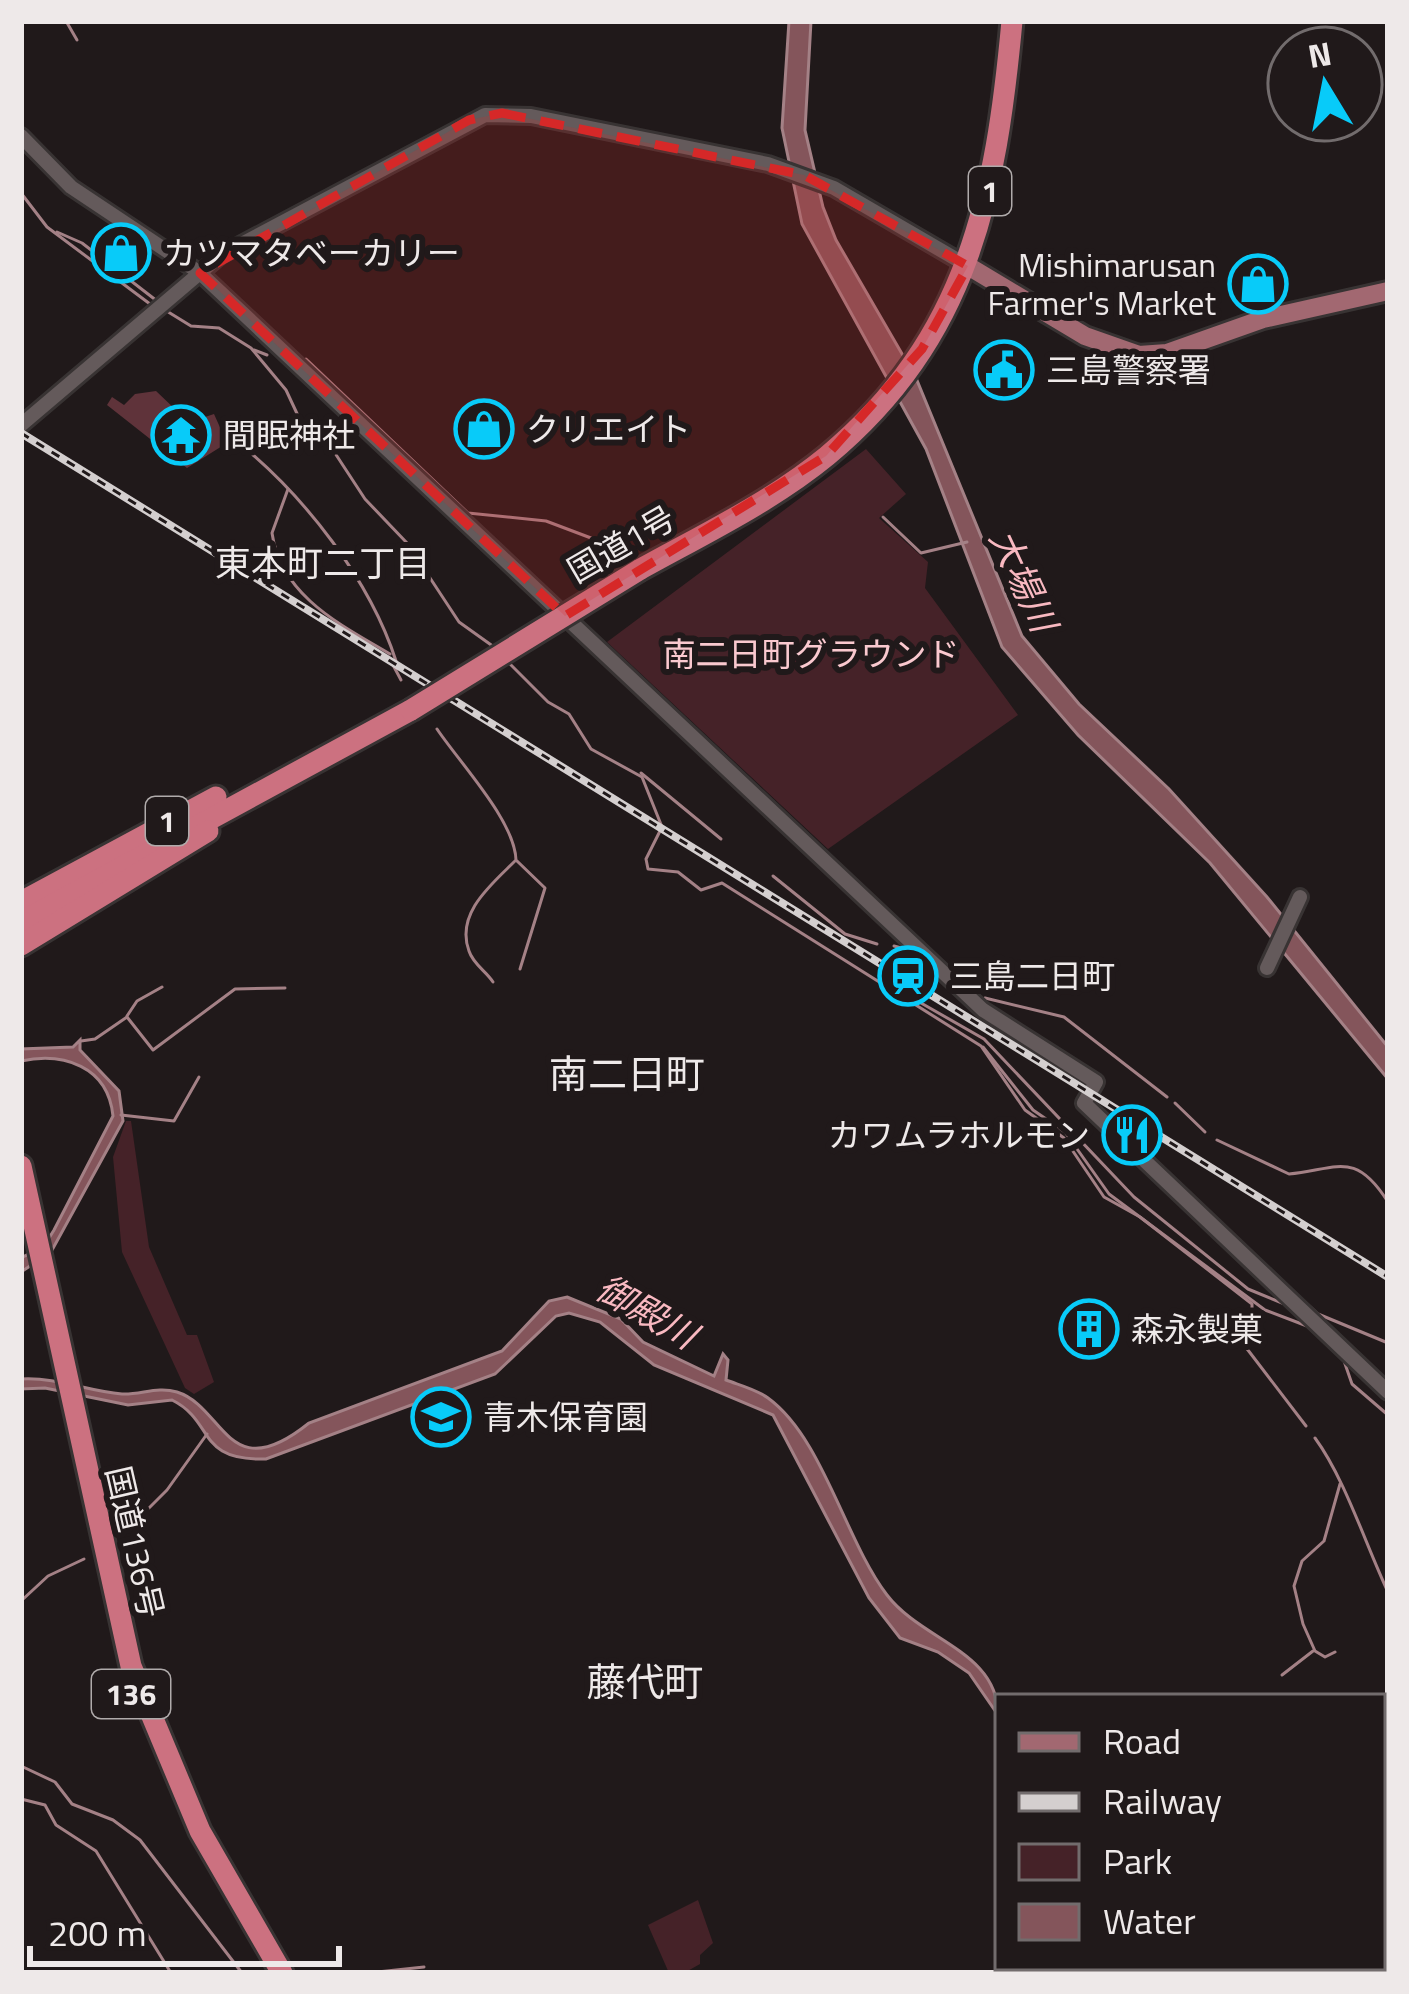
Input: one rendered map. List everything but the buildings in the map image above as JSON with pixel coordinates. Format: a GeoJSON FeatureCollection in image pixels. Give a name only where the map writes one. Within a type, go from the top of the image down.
{"type":"FeatureCollection","features":[{"type":"Feature","properties":{"kind":"highway","name":"国道1号"},"geometry":{"type":"LineString","coordinates":[[21,922],[411,710],[769,496],[826,456],[877,408],[922,349],[968,266],[991,184],[1012,21]]}},
{"type":"Feature","properties":{"kind":"highway","name":"1"},"geometry":{"type":"LineString","coordinates":[[21,902],[181,814],[281,768],[320,760]]}},
{"type":"Feature","properties":{"kind":"highway","name":"1"},"geometry":{"type":"LineString","coordinates":[[21,945],[253,803],[264,787]]}},
{"type":"Feature","properties":{"kind":"highway","name":"国道136号"},"geometry":{"type":"LineString","coordinates":[[21,1166],[33,1257],[106,1613],[126,1681],[189,1837],[270,1973]]}},
{"type":"Feature","properties":{"kind":"highway","name":"国道136号"},"geometry":{"type":"LineString","coordinates":[[21,1224],[33,1257]]}},
{"type":"Feature","properties":{"kind":"highway","name":"国道136号"},"geometry":{"type":"LineString","coordinates":[[61,1385],[131,1666],[200,1832],[282,1973]]}},
{"type":"Feature","properties":{"kind":"main road"},"geometry":{"type":"LineString","coordinates":[[968,266],[1084,336],[1139,355],[1167,353],[1264,319],[1388,291]]}},
{"type":"Feature","properties":{"kind":"street"},"geometry":{"type":"LineString","coordinates":[[21,425],[241,243],[476,117],[530,116],[768,164],[833,188],[968,266]]}},
{"type":"Feature","properties":{"kind":"street"},"geometry":{"type":"LineString","coordinates":[[21,136],[71,187],[200,273],[983,1010],[1096,1082],[1084,1103],[1388,1392]]}},
{"type":"Feature","properties":{"kind":"street"},"geometry":{"type":"LineString","coordinates":[[1267,968],[1300,897]]}},
{"type":"Feature","properties":{"kind":"highlighted area"},"geometry":{"type":"Polygon","coordinates":[[[502,113],[804,175],[968,266],[922,349],[826,456],[565,616],[200,273],[469,120],[502,113]]]}},
{"type":"Feature","properties":{"kind":"green space","name":"南二日町グラウンド"},"geometry":{"type":"Polygon","coordinates":[[[866,449],[906,494],[879,518],[928,562],[925,588],[1018,715],[828,849],[607,642],[866,449]]]}},
{"type":"Feature","properties":{"kind":"green space"},"geometry":{"type":"Polygon","coordinates":[[[126,1121],[131,1121],[149,1247],[187,1335],[197,1335],[214,1382],[194,1394],[185,1388],[122,1252],[113,1157],[126,1121]]]}},
{"type":"Feature","properties":{"kind":"green space"},"geometry":{"type":"Polygon","coordinates":[[[698,1900],[713,1943],[700,1955],[700,1964],[684,1973],[669,1973],[648,1925],[698,1900]]]}},
{"type":"Feature","properties":{"kind":"shaded area"},"geometry":{"type":"Polygon","coordinates":[[[156,391],[177,411],[180,441],[196,438],[202,418],[214,414],[227,443],[187,468],[107,405],[112,397],[124,405],[135,394],[156,391]]]}},
{"type":"Feature","properties":{"kind":"water"},"geometry":{"type":"Polygon","coordinates":[[[789,21],[811,21],[805,130],[823,207],[836,240],[916,378],[1022,636],[1079,704],[1169,789],[1267,897],[1388,1047],[1388,1079],[1210,863],[1078,735],[1002,647],[926,449],[802,224],[782,128],[789,21]]]}},
{"type":"Feature","properties":{"kind":"water"},"geometry":{"type":"Polygon","coordinates":[[[80,1040],[80,1050],[119,1091],[123,1121],[51,1252],[21,1272],[21,1258],[44,1246],[113,1116],[109,1099],[93,1074],[67,1061],[21,1061],[21,1049],[73,1047],[80,1040]]]}},
{"type":"Feature","properties":{"kind":"water"},"geometry":{"type":"Polygon","coordinates":[[[567,1297],[621,1319],[643,1342],[714,1376],[723,1354],[728,1360],[726,1380],[763,1395],[804,1438],[887,1595],[972,1661],[995,1693],[995,1711],[969,1673],[938,1652],[900,1638],[869,1598],[773,1415],[654,1365],[600,1322],[569,1313],[556,1316],[495,1374],[266,1459],[228,1454],[172,1400],[128,1405],[45,1388],[21,1389],[21,1379],[34,1379],[122,1394],[177,1392],[193,1400],[230,1438],[261,1448],[309,1423],[502,1351],[549,1301],[567,1297]]]}},
{"type":"Feature","properties":{"kind":"waterway"},"geometry":{"type":"LineString","coordinates":[[66,21],[77,40]]}},
{"type":"Feature","properties":{"kind":"waterway"},"geometry":{"type":"LineString","coordinates":[[21,193],[47,227],[150,304]]}},
{"type":"Feature","properties":{"kind":"waterway"},"geometry":{"type":"LineString","coordinates":[[57,232],[82,243],[157,301]]}},
{"type":"Feature","properties":{"kind":"waterway"},"geometry":{"type":"LineString","coordinates":[[165,310],[191,326],[219,328],[251,348],[286,390],[300,420],[329,444],[365,499],[407,543],[459,622],[494,647]]}},
{"type":"Feature","properties":{"kind":"waterway"},"geometry":{"type":"LineString","coordinates":[[254,350],[267,355]]}},
{"type":"Feature","properties":{"kind":"waterway"},"geometry":{"type":"LineString","coordinates":[[306,359],[468,513],[546,521],[591,538],[621,561]]}},
{"type":"Feature","properties":{"kind":"waterway"},"geometry":{"type":"LineString","coordinates":[[240,444],[288,489],[333,542],[370,600],[396,661]]}},
{"type":"Feature","properties":{"kind":"waterway"},"geometry":{"type":"LineString","coordinates":[[288,489],[272,533],[287,574],[316,606],[390,654]]}},
{"type":"Feature","properties":{"kind":"waterway","name":"大場川"},"geometry":{"type":"LineString","coordinates":[[883,517],[921,553],[967,542]]}},
{"type":"Feature","properties":{"kind":"waterway"},"geometry":{"type":"LineString","coordinates":[[509,663],[548,702],[569,714],[591,749],[642,777],[662,827],[646,859],[648,869],[678,872],[701,890],[722,883],[981,1046],[1025,1110],[1064,1138],[1104,1197],[1140,1217],[1252,1304],[1252,1313]]}},
{"type":"Feature","properties":{"kind":"waterway"},"geometry":{"type":"LineString","coordinates":[[393,665],[401,680]]}},
{"type":"Feature","properties":{"kind":"waterway"},"geometry":{"type":"LineString","coordinates":[[437,729],[496,810],[513,845],[516,860],[478,900],[467,924],[471,956],[493,982]]}},
{"type":"Feature","properties":{"kind":"waterway"},"geometry":{"type":"LineString","coordinates":[[641,773],[721,839]]}},
{"type":"Feature","properties":{"kind":"waterway"},"geometry":{"type":"LineString","coordinates":[[517,861],[545,888],[520,969]]}},
{"type":"Feature","properties":{"kind":"waterway"},"geometry":{"type":"LineString","coordinates":[[773,876],[845,934],[877,944]]}},
{"type":"Feature","properties":{"kind":"waterway"},"geometry":{"type":"LineString","coordinates":[[894,946],[905,949]]}},
{"type":"Feature","properties":{"kind":"waterway"},"geometry":{"type":"LineString","coordinates":[[127,1016],[137,1001],[162,987]]}},
{"type":"Feature","properties":{"kind":"waterway"},"geometry":{"type":"LineString","coordinates":[[81,1041],[95,1039],[127,1017],[153,1050],[235,989],[285,988]]}},
{"type":"Feature","properties":{"kind":"waterway"},"geometry":{"type":"LineString","coordinates":[[985,998],[1064,1017],[1167,1097]]}},
{"type":"Feature","properties":{"kind":"waterway"},"geometry":{"type":"LineString","coordinates":[[914,999],[984,1039],[1134,1197],[1248,1289],[1287,1305]]}},
{"type":"Feature","properties":{"kind":"waterway"},"geometry":{"type":"LineString","coordinates":[[983,1047],[1033,1110],[1065,1132],[1109,1194],[1265,1310],[1307,1326],[1343,1358],[1352,1384],[1388,1415]]}},
{"type":"Feature","properties":{"kind":"waterway"},"geometry":{"type":"LineString","coordinates":[[121,1115],[174,1121],[199,1077]]}},
{"type":"Feature","properties":{"kind":"waterway"},"geometry":{"type":"LineString","coordinates":[[1175,1103],[1205,1132]]}},
{"type":"Feature","properties":{"kind":"waterway"},"geometry":{"type":"LineString","coordinates":[[1217,1140],[1289,1174],[1333,1167],[1355,1169],[1388,1202]]}},
{"type":"Feature","properties":{"kind":"waterway"},"geometry":{"type":"LineString","coordinates":[[1305,1302],[1318,1314],[1388,1343]]}},
{"type":"Feature","properties":{"kind":"waterway"},"geometry":{"type":"LineString","coordinates":[[1238,1337],[1306,1426]]}},
{"type":"Feature","properties":{"kind":"waterway"},"geometry":{"type":"LineString","coordinates":[[112,1533],[143,1514],[167,1490],[207,1434]]}},
{"type":"Feature","properties":{"kind":"waterway"},"geometry":{"type":"LineString","coordinates":[[1315,1438],[1345,1492],[1388,1592]]}},
{"type":"Feature","properties":{"kind":"waterway"},"geometry":{"type":"LineString","coordinates":[[1335,1652],[1325,1657],[1315,1651],[1294,1586],[1302,1561],[1324,1541],[1340,1484]]}},
{"type":"Feature","properties":{"kind":"waterway"},"geometry":{"type":"LineString","coordinates":[[21,1601],[48,1576],[84,1559]]}},
{"type":"Feature","properties":{"kind":"waterway"},"geometry":{"type":"LineString","coordinates":[[1282,1675],[1313,1651]]}},
{"type":"Feature","properties":{"kind":"waterway"},"geometry":{"type":"LineString","coordinates":[[21,1766],[55,1782],[72,1804],[113,1820],[140,1840],[242,1973]]}},
{"type":"Feature","properties":{"kind":"waterway"},"geometry":{"type":"LineString","coordinates":[[21,1799],[45,1805],[56,1825],[96,1851],[171,1973]]}},
{"type":"Feature","properties":{"kind":"waterway"},"geometry":{"type":"LineString","coordinates":[[368,1973],[424,1967]]}},
{"type":"Feature","properties":{"kind":"railway"},"geometry":{"type":"LineString","coordinates":[[21,433],[1388,1277]]}},
{"type":"Feature","properties":{"kind":"place","name":"カツマタベーカリー"},"geometry":{"type":"Point","coordinates":[121,253]}},
{"type":"Feature","properties":{"kind":"place","name":"Mishimarusan Farmer's Market"},"geometry":{"type":"Point","coordinates":[1258,284]}},
{"type":"Feature","properties":{"kind":"place","name":"三島警察署"},"geometry":{"type":"Point","coordinates":[1004,370]}},
{"type":"Feature","properties":{"kind":"place","name":"クリエイト"},"geometry":{"type":"Point","coordinates":[484,429]}},
{"type":"Feature","properties":{"kind":"place","name":"間眠神社"},"geometry":{"type":"Point","coordinates":[181,435]}},
{"type":"Feature","properties":{"kind":"place","name":"三島二日町"},"geometry":{"type":"Point","coordinates":[908,976]}},
{"type":"Feature","properties":{"kind":"place","name":"カワムラホルモン"},"geometry":{"type":"Point","coordinates":[1132,1135]}},
{"type":"Feature","properties":{"kind":"place","name":"森永製菓"},"geometry":{"type":"Point","coordinates":[1089,1329]}},
{"type":"Feature","properties":{"kind":"place","name":"青木保育園"},"geometry":{"type":"Point","coordinates":[441,1417]}},
{"type":"Feature","properties":{"kind":"district","name":"東本町二丁目"},"geometry":{"type":"Point","coordinates":[323,562]}},
{"type":"Feature","properties":{"kind":"district","name":"南二日町"},"geometry":{"type":"Point","coordinates":[627,1073]}},
{"type":"Feature","properties":{"kind":"district","name":"藤代町"},"geometry":{"type":"Point","coordinates":[645,1681]}},
{"type":"Feature","properties":{"kind":"water label","name":"御殿川"},"geometry":{"type":"Point","coordinates":[647,1311]}}]}
